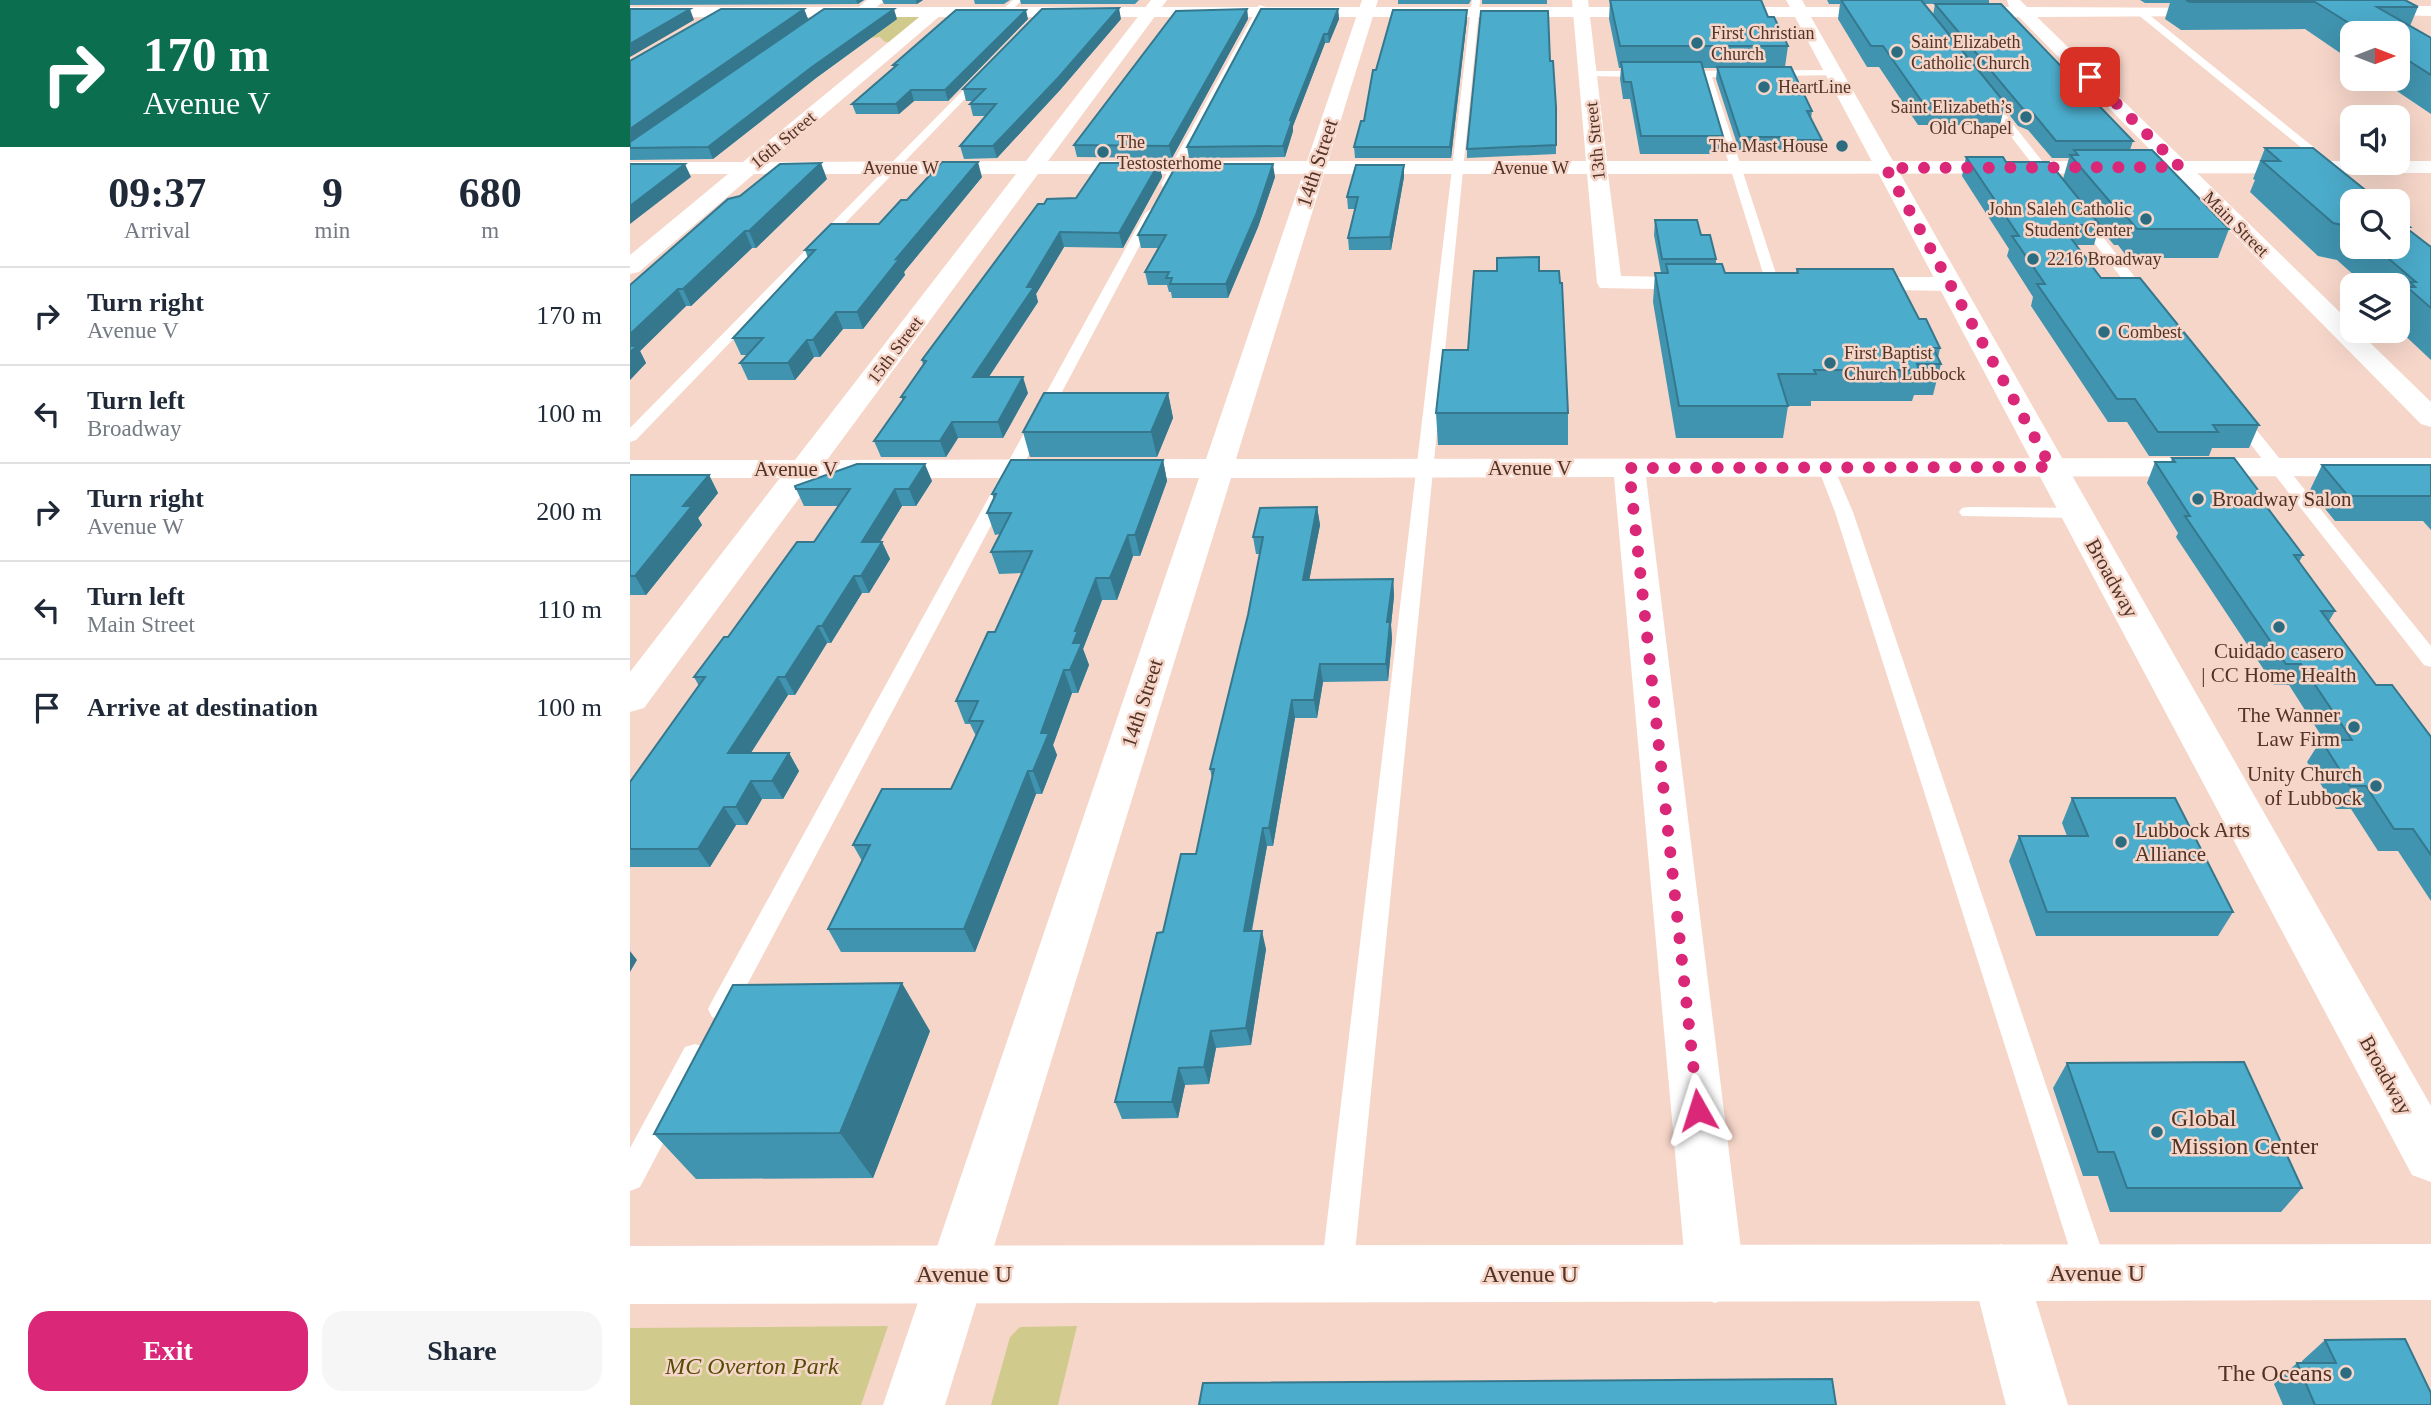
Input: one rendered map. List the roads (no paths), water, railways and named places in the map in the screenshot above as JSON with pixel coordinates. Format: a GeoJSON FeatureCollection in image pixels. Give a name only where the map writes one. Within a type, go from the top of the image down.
{"type":"FeatureCollection","features":[{"type":"Feature","properties":{"kind":"street"},"geometry":{"type":"LineString","coordinates":[[861,12],[877,0]]}},
{"type":"Feature","properties":{"kind":"street"},"geometry":{"type":"LineString","coordinates":[[630,12],[1044,12],[1154,6],[1261,10],[1368,6],[1797,6],[1906,12]]}},
{"type":"Feature","properties":{"kind":"street","name":"15th Street"},"geometry":{"type":"LineString","coordinates":[[630,699],[1154,6]]}},
{"type":"Feature","properties":{"kind":"street","name":"14th Street"},"geometry":{"type":"LineString","coordinates":[[914,1405],[1368,6]]}},
{"type":"Feature","properties":{"kind":"street","name":"13th Street"},"geometry":{"type":"LineString","coordinates":[[1580,6],[1609,283],[1797,283]]}},
{"type":"Feature","properties":{"kind":"street","name":"Broadway"},"geometry":{"type":"LineString","coordinates":[[1797,6],[2431,1157]]}},
{"type":"Feature","properties":{"kind":"street"},"geometry":{"type":"LineString","coordinates":[[1945,12],[2018,6],[2140,11],[2241,11]]}},
{"type":"Feature","properties":{"kind":"street","name":"Main Street"},"geometry":{"type":"LineString","coordinates":[[2018,6],[2431,418]]}},
{"type":"Feature","properties":{"kind":"street"},"geometry":{"type":"LineString","coordinates":[[2348,11],[2431,11]]}},
{"type":"Feature","properties":{"kind":"street"},"geometry":{"type":"LineString","coordinates":[[695,28],[721,12]]}},
{"type":"Feature","properties":{"kind":"street","name":"16th Street"},"geometry":{"type":"LineString","coordinates":[[630,267],[935,12]]}},
{"type":"Feature","properties":{"kind":"street","name":"Avenue W"},"geometry":{"type":"LineString","coordinates":[[630,168],[2431,167]]}},
{"type":"Feature","properties":{"kind":"street"},"geometry":{"type":"LineString","coordinates":[[1797,283],[1950,284]]}},
{"type":"Feature","properties":{"kind":"street","name":"Avenue V"},"geometry":{"type":"LineString","coordinates":[[630,470],[2431,467]]}},
{"type":"Feature","properties":{"kind":"street"},"geometry":{"type":"LineString","coordinates":[[1629,468],[1715,1274]]}},
{"type":"Feature","properties":{"kind":"street","name":"Avenue U"},"geometry":{"type":"LineString","coordinates":[[630,1275],[2431,1272]]}},
{"type":"Feature","properties":{"kind":"street"},"geometry":{"type":"LineString","coordinates":[[2001,1273],[2037,1405]]}},
{"type":"Feature","properties":{"kind":"lane"},"geometry":{"type":"LineString","coordinates":[[1005,12],[1018,0]]}},
{"type":"Feature","properties":{"kind":"lane"},"geometry":{"type":"LineString","coordinates":[[1337,1274],[1475,6]]}},
{"type":"Feature","properties":{"kind":"lane"},"geometry":{"type":"LineString","coordinates":[[630,1177],[1261,10]]}},
{"type":"Feature","properties":{"kind":"lane"},"geometry":{"type":"LineString","coordinates":[[2140,11],[2332,167]]}},
{"type":"Feature","properties":{"kind":"lane"},"geometry":{"type":"LineString","coordinates":[[809,26],[829,12]]}},
{"type":"Feature","properties":{"kind":"lane"},"geometry":{"type":"LineString","coordinates":[[1031,25],[1044,12]]}},
{"type":"Feature","properties":{"kind":"lane"},"geometry":{"type":"LineString","coordinates":[[630,437],[994,63]]}},
{"type":"Feature","properties":{"kind":"lane"},"geometry":{"type":"LineString","coordinates":[[1667,74],[1834,73]]}},
{"type":"Feature","properties":{"kind":"lane"},"geometry":{"type":"LineString","coordinates":[[1587,74],[1654,74]]}},
{"type":"Feature","properties":{"kind":"lane"},"geometry":{"type":"LineString","coordinates":[[1706,74],[1734,168],[1797,283]]}},
{"type":"Feature","properties":{"kind":"lane"},"geometry":{"type":"LineString","coordinates":[[1979,88],[2151,307]]}},
{"type":"Feature","properties":{"kind":"lane"},"geometry":{"type":"LineString","coordinates":[[2226,403],[2431,660]]}},
{"type":"Feature","properties":{"kind":"lane"},"geometry":{"type":"LineString","coordinates":[[1826,468],[1848,525],[2093,1273]]}},
{"type":"Feature","properties":{"kind":"lane"},"geometry":{"type":"LineString","coordinates":[[1968,512],[2076,513]]}},
{"type":"Feature","properties":{"kind":"place","name":"First Christian Church"},"geometry":{"type":"Point","coordinates":[1697,43]}},
{"type":"Feature","properties":{"kind":"place","name":"Saint Elizabeth Catholic Church"},"geometry":{"type":"Point","coordinates":[1897,52]}},
{"type":"Feature","properties":{"kind":"place","name":"HeartLine"},"geometry":{"type":"Point","coordinates":[1764,87]}},
{"type":"Feature","properties":{"kind":"place","name":"Saint Elizabeth’s Old Chapel"},"geometry":{"type":"Point","coordinates":[2026,117]}},
{"type":"Feature","properties":{"kind":"place","name":"The Mast House"},"geometry":{"type":"Point","coordinates":[1842,146]}},
{"type":"Feature","properties":{"kind":"place","name":"The Testosterhome"},"geometry":{"type":"Point","coordinates":[1103,152]}},
{"type":"Feature","properties":{"kind":"place","name":"John Saleh Catholic Student Center"},"geometry":{"type":"Point","coordinates":[2146,219]}},
{"type":"Feature","properties":{"kind":"place","name":"2216 Broadway"},"geometry":{"type":"Point","coordinates":[2033,259]}},
{"type":"Feature","properties":{"kind":"place","name":"Combest"},"geometry":{"type":"Point","coordinates":[2104,332]}},
{"type":"Feature","properties":{"kind":"place","name":"First Baptist Church Lubbock"},"geometry":{"type":"Point","coordinates":[1830,363]}},
{"type":"Feature","properties":{"kind":"place","name":"Broadway Salon"},"geometry":{"type":"Point","coordinates":[2198,499]}},
{"type":"Feature","properties":{"kind":"place","name":"Cuidado casero | CC Home Health"},"geometry":{"type":"Point","coordinates":[2279,627]}},
{"type":"Feature","properties":{"kind":"place","name":"The Wanner Law Firm"},"geometry":{"type":"Point","coordinates":[2354,727]}},
{"type":"Feature","properties":{"kind":"place","name":"Unity Church of Lubbock"},"geometry":{"type":"Point","coordinates":[2376,786]}},
{"type":"Feature","properties":{"kind":"place","name":"Lubbock Arts Alliance"},"geometry":{"type":"Point","coordinates":[2121,842]}},
{"type":"Feature","properties":{"kind":"place","name":"Global Mission Center"},"geometry":{"type":"Point","coordinates":[2157,1132]}},
{"type":"Feature","properties":{"kind":"place","name":"The Oceans"},"geometry":{"type":"Point","coordinates":[2346,1373]}},
{"type":"Feature","properties":{"kind":"park label","name":"MC Overton Park"},"geometry":{"type":"Point","coordinates":[752,1366]}}]}
